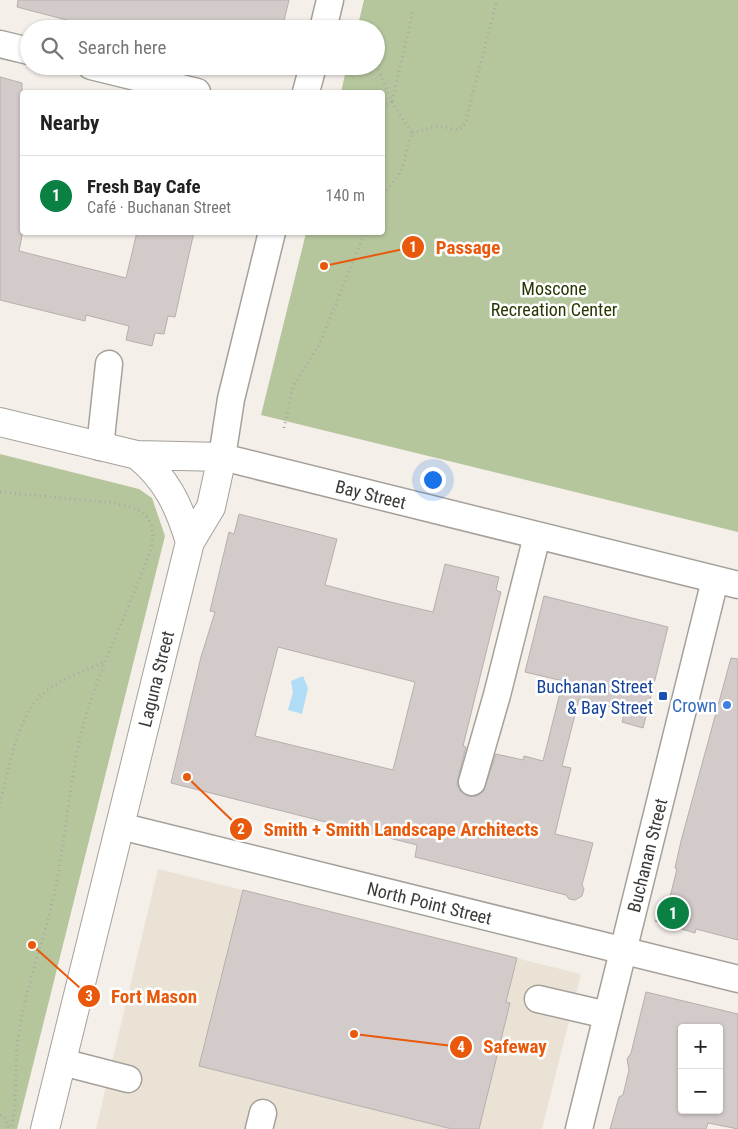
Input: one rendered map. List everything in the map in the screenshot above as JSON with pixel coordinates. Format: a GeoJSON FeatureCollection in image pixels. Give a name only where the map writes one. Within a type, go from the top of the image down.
{"type":"FeatureCollection","features":[{"type":"Feature","properties":{"kind":"main road","name":"Bay Street"},"geometry":{"type":"LineString","coordinates":[[0,422],[138,455],[222,457]]}},
{"type":"Feature","properties":{"kind":"main road"},"geometry":{"type":"LineString","coordinates":[[138,455],[154,469],[165,483],[190,542]]}},
{"type":"Feature","properties":{"kind":"main road","name":"Laguna Street"},"geometry":{"type":"LineString","coordinates":[[46,1129],[190,542],[212,507],[222,457]]}},
{"type":"Feature","properties":{"kind":"street"},"geometry":{"type":"LineString","coordinates":[[324,20],[330,0]]}},
{"type":"Feature","properties":{"kind":"street"},"geometry":{"type":"LineString","coordinates":[[0,44],[20,49]]}},
{"type":"Feature","properties":{"kind":"street"},"geometry":{"type":"LineString","coordinates":[[128,75],[189,90]]}},
{"type":"Feature","properties":{"kind":"street"},"geometry":{"type":"LineString","coordinates":[[307,90],[311,75]]}},
{"type":"Feature","properties":{"kind":"street","name":"Laguna Street"},"geometry":{"type":"LineString","coordinates":[[222,457],[231,399],[271,235]]}},
{"type":"Feature","properties":{"kind":"street"},"geometry":{"type":"LineString","coordinates":[[100,447],[109,364]]}},
{"type":"Feature","properties":{"kind":"street","name":"Bay Street"},"geometry":{"type":"LineString","coordinates":[[222,457],[726,582]]}},
{"type":"Feature","properties":{"kind":"street"},"geometry":{"type":"LineString","coordinates":[[472,782],[497,695],[537,536]]}},
{"type":"Feature","properties":{"kind":"street","name":"Buchanan Street"},"geometry":{"type":"LineString","coordinates":[[579,1129],[623,951],[726,582]]}},
{"type":"Feature","properties":{"kind":"street","name":"North Point Street"},"geometry":{"type":"LineString","coordinates":[[120,826],[738,979]]}},
{"type":"Feature","properties":{"kind":"street"},"geometry":{"type":"LineString","coordinates":[[538,999],[607,1016]]}},
{"type":"Feature","properties":{"kind":"street"},"geometry":{"type":"LineString","coordinates":[[62,1062],[128,1079]]}},
{"type":"Feature","properties":{"kind":"path"},"geometry":{"type":"LineString","coordinates":[[412,133],[438,126],[458,130],[466,124],[497,0]]}},
{"type":"Feature","properties":{"kind":"path"},"geometry":{"type":"LineString","coordinates":[[392,102],[412,11]]}},
{"type":"Feature","properties":{"kind":"path"},"geometry":{"type":"LineString","coordinates":[[380,75],[392,102],[412,133],[401,171],[385,193]]}},
{"type":"Feature","properties":{"kind":"path"},"geometry":{"type":"LineString","coordinates":[[385,105],[392,102]]}},
{"type":"Feature","properties":{"kind":"path"},"geometry":{"type":"LineString","coordinates":[[284,428],[293,386],[319,345],[365,235]]}},
{"type":"Feature","properties":{"kind":"path"},"geometry":{"type":"LineString","coordinates":[[0,492],[115,503],[142,512],[150,522],[152,534],[150,551],[90,704],[73,767],[56,884],[23,1008],[18,1041],[14,1115],[10,1129]]}},
{"type":"Feature","properties":{"kind":"path"},"geometry":{"type":"LineString","coordinates":[[0,803],[21,729],[32,706],[51,688],[105,662]]}},
{"type":"Feature","properties":{"kind":"path"},"geometry":{"type":"LineString","coordinates":[[0,1115],[6,1119],[10,1129]]}},
{"type":"Feature","properties":{"kind":"shaded area"},"geometry":{"type":"Polygon","coordinates":[[[158,869],[581,974],[542,1129],[96,1129],[158,869]]]}},
{"type":"Feature","properties":{"kind":"green space","name":"Moscone Recreation Center"},"geometry":{"type":"Polygon","coordinates":[[[364,0],[738,0],[738,532],[261,415],[306,235],[385,235],[385,90],[341,90],[345,75],[385,75],[385,20],[359,20],[364,0]]]}},
{"type":"Feature","properties":{"kind":"green space"},"geometry":{"type":"Polygon","coordinates":[[[0,454],[139,489],[152,498],[165,536],[17,1129],[0,1129],[0,454]]]}},
{"type":"Feature","properties":{"kind":"water"},"geometry":{"type":"Polygon","coordinates":[[[303,676],[308,688],[302,714],[288,710],[293,692],[291,681],[303,676]]]}},
{"type":"Feature","properties":{"kind":"building"},"geometry":{"type":"Polygon","coordinates":[[[18,0],[289,0],[284,20],[67,20],[17,7],[18,0]]]}},
{"type":"Feature","properties":{"kind":"building"},"geometry":{"type":"Polygon","coordinates":[[[0,77],[22,83],[22,90],[20,90],[20,235],[22,236],[19,251],[126,278],[136,235],[193,235],[175,317],[168,316],[164,334],[155,333],[152,346],[126,340],[129,326],[86,315],[85,321],[0,300],[0,77]]]}},
{"type":"Feature","properties":{"kind":"building"},"geometry":{"type":"Polygon","coordinates":[[[239,514],[337,539],[325,585],[433,612],[445,564],[499,577],[496,590],[501,592],[463,746],[466,747],[457,785],[461,792],[468,796],[476,796],[483,792],[496,754],[523,760],[524,756],[543,761],[563,681],[525,672],[544,596],[668,627],[643,728],[622,722],[625,710],[579,699],[562,766],[571,768],[555,834],[593,843],[582,885],[584,889],[582,896],[575,900],[569,899],[566,895],[415,857],[417,845],[171,783],[201,657],[215,612],[210,611],[229,532],[234,534],[239,514]],[[278,647],[255,736],[393,770],[415,682],[278,647]]]}},
{"type":"Feature","properties":{"kind":"building"},"geometry":{"type":"Polygon","coordinates":[[[731,658],[738,659],[738,940],[696,929],[695,933],[655,921],[666,913],[677,869],[675,868],[681,841],[731,658]]]}},
{"type":"Feature","properties":{"kind":"building"},"geometry":{"type":"Polygon","coordinates":[[[243,890],[517,958],[506,1002],[510,1003],[479,1129],[452,1129],[199,1066],[243,890]]]}},
{"type":"Feature","properties":{"kind":"building"},"geometry":{"type":"Polygon","coordinates":[[[646,992],[738,1014],[738,1129],[708,1123],[706,1129],[610,1129],[619,1097],[623,1095],[629,1070],[627,1059],[631,1053],[646,992]]]}},
{"type":"Feature","properties":{"kind":"place","name":"Passage"},"geometry":{"type":"Point","coordinates":[324,266]}},
{"type":"Feature","properties":{"kind":"place","name":"Buchanan Street & Bay Street"},"geometry":{"type":"Point","coordinates":[663,696]}},
{"type":"Feature","properties":{"kind":"place","name":"Crown"},"geometry":{"type":"Point","coordinates":[727,705]}},
{"type":"Feature","properties":{"kind":"place","name":"Smith + Smith Landscape Architects"},"geometry":{"type":"Point","coordinates":[187,777]}},
{"type":"Feature","properties":{"kind":"place","name":"Fresh Bay Cafe"},"geometry":{"type":"Point","coordinates":[673,913]}},
{"type":"Feature","properties":{"kind":"place","name":"Fort Mason"},"geometry":{"type":"Point","coordinates":[32,945]}},
{"type":"Feature","properties":{"kind":"place","name":"Safeway"},"geometry":{"type":"Point","coordinates":[354,1034]}}]}
